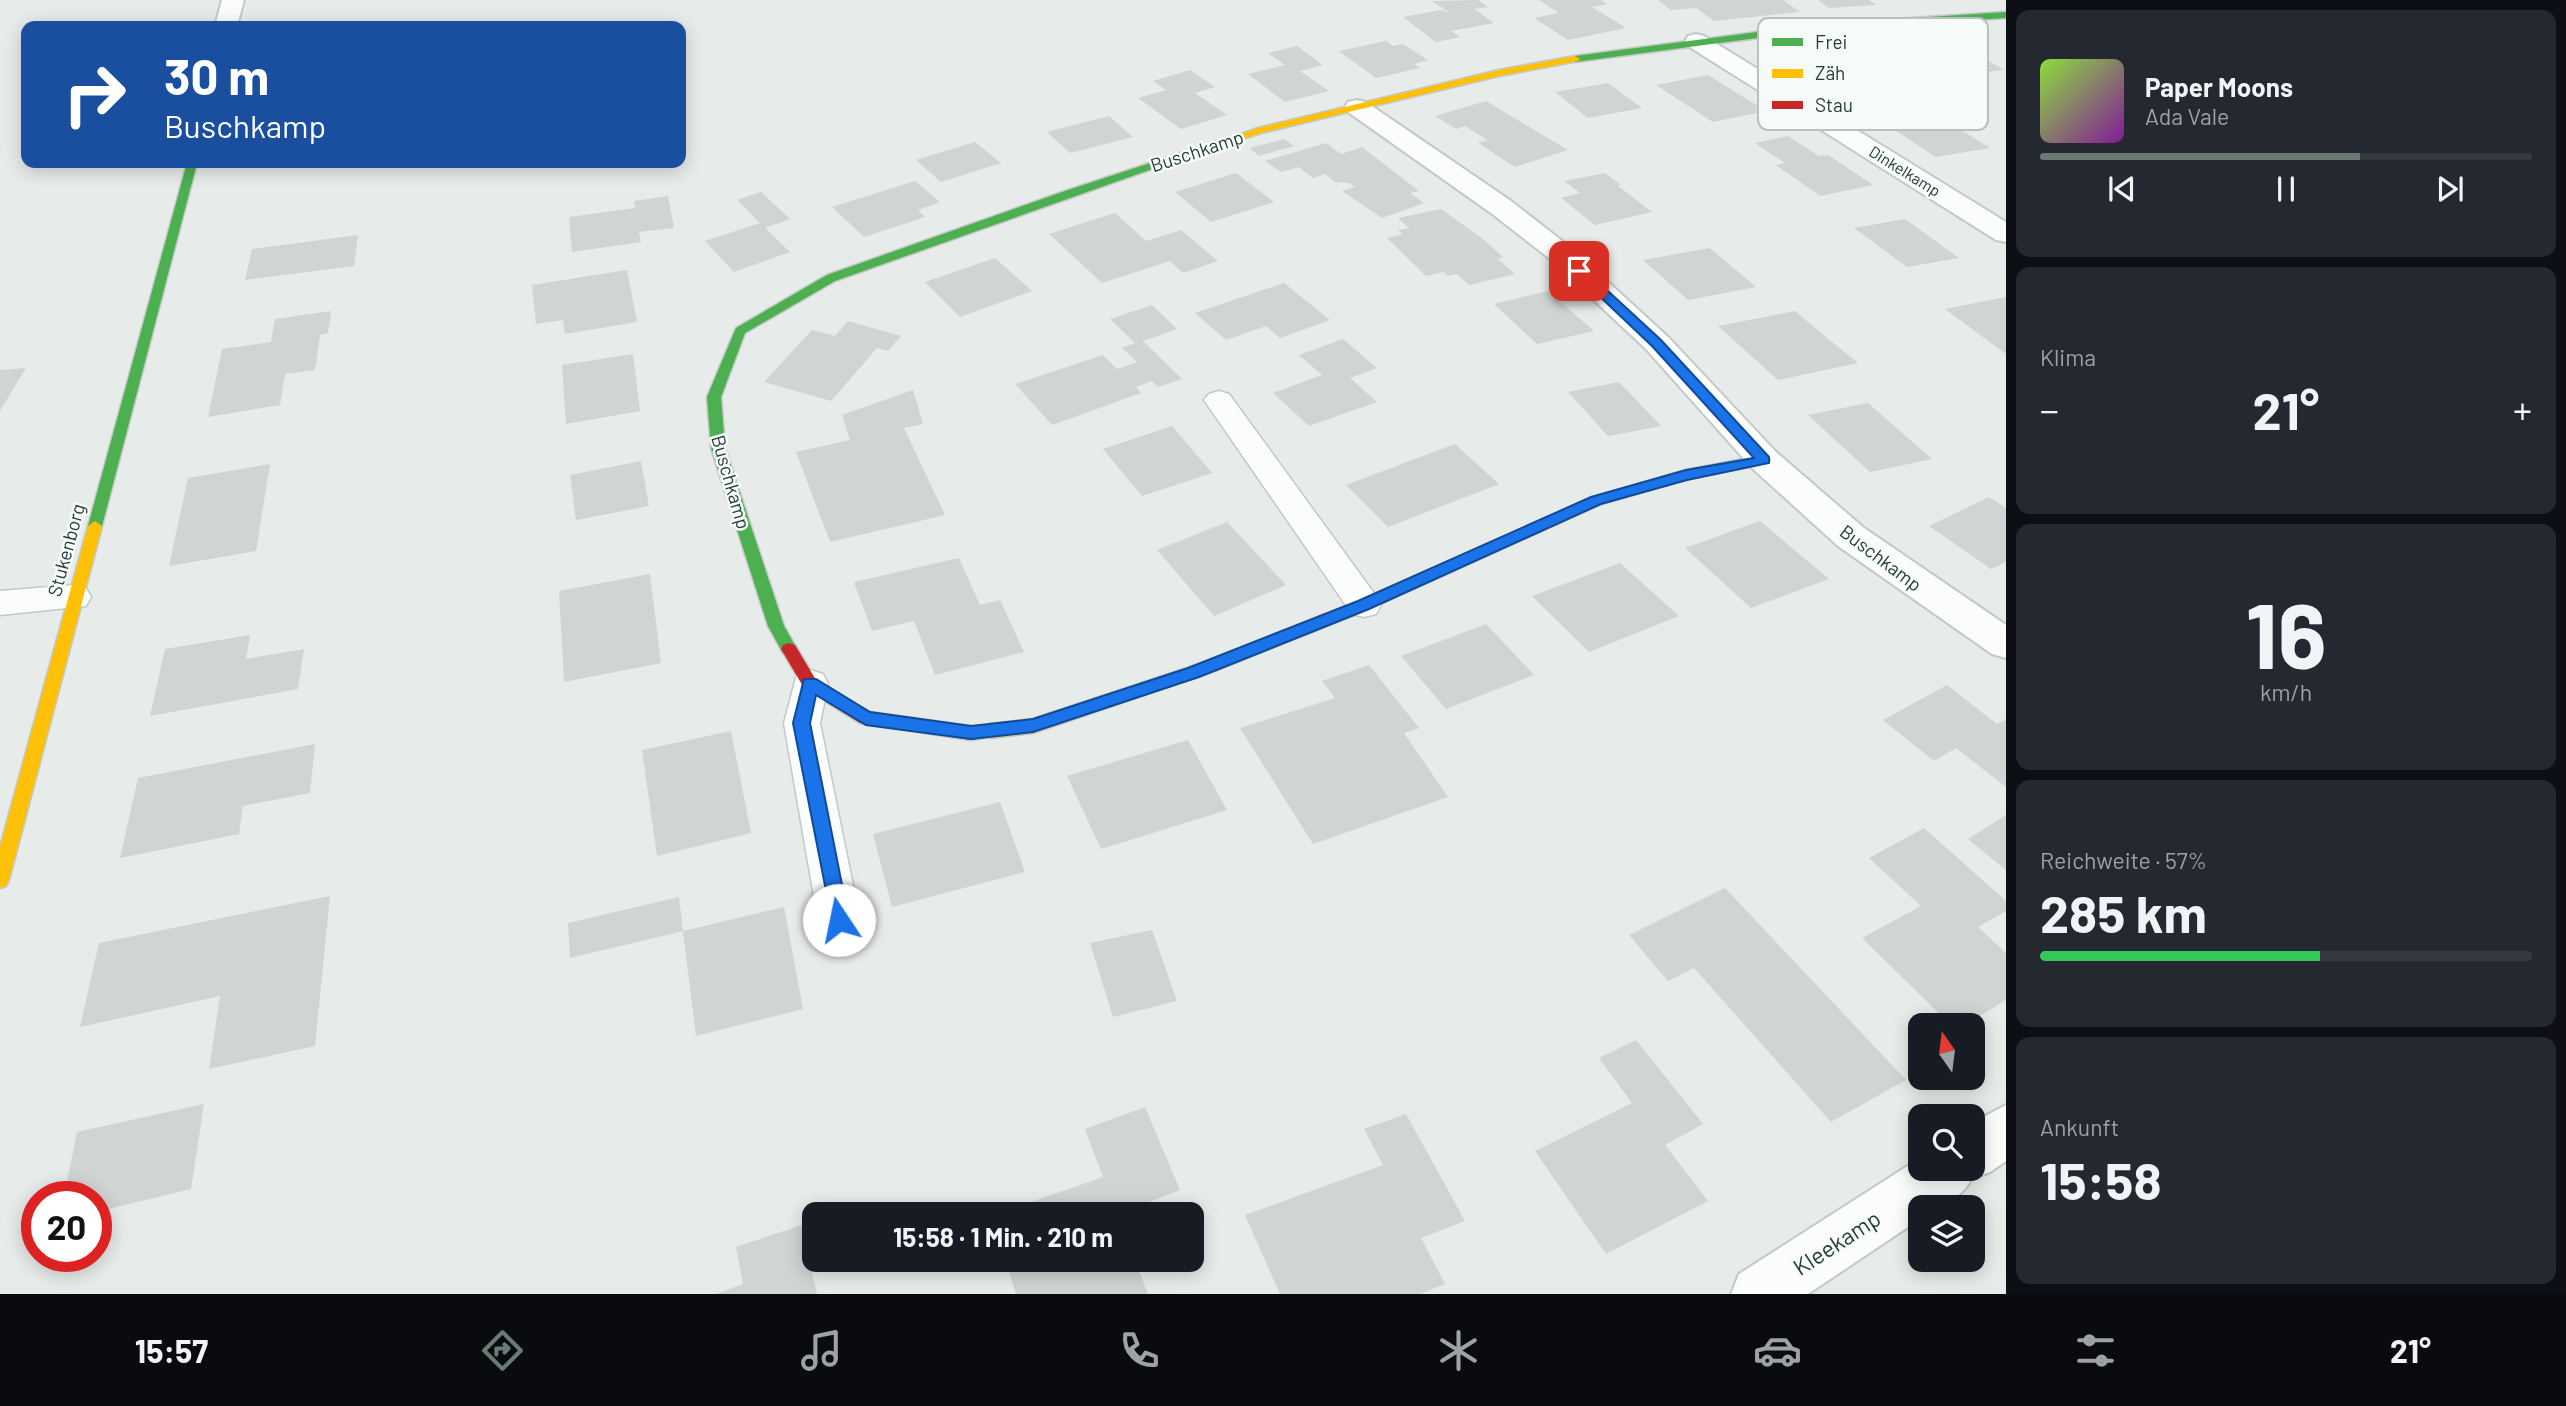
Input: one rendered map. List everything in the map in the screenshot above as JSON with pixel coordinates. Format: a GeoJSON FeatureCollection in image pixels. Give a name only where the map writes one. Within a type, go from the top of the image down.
{"type":"FeatureCollection","features":[{"type":"Feature","properties":{"kind":"street"},"geometry":{"type":"LineString","coordinates":[[227,21],[233,0]]}},
{"type":"Feature","properties":{"kind":"street"},"geometry":{"type":"LineString","coordinates":[[1959,18],[2006,15]]}},
{"type":"Feature","properties":{"kind":"street"},"geometry":{"type":"LineString","coordinates":[[1357,107],[1499,74],[1620,51],[1758,34]]}},
{"type":"Feature","properties":{"kind":"street","name":"Dinkelkamp"},"geometry":{"type":"LineString","coordinates":[[1696,41],[1758,80]]}},
{"type":"Feature","properties":{"kind":"street","name":"Buschkamp"},"geometry":{"type":"LineString","coordinates":[[1765,460],[1686,475],[1596,501],[1364,605],[1193,673],[1033,726],[971,733],[866,719],[810,684],[776,626],[718,448],[713,397],[740,331],[831,278],[1069,193],[1258,131],[1357,107],[1501,207],[1560,253],[1657,343],[1765,460],[1851,537],[2006,644]]}},
{"type":"Feature","properties":{"kind":"street","name":"Dinkelkamp"},"geometry":{"type":"LineString","coordinates":[[1839,130],[2006,234]]}},
{"type":"Feature","properties":{"kind":"street","name":"Stukenborg"},"geometry":{"type":"LineString","coordinates":[[0,880],[191,168]]}},
{"type":"Feature","properties":{"kind":"street"},"geometry":{"type":"LineString","coordinates":[[1985,1146],[2006,1132]]}},
{"type":"Feature","properties":{"kind":"street","name":"Kleekamp"},"geometry":{"type":"LineString","coordinates":[[1759,1294],[1931,1181]]}},
{"type":"Feature","properties":{"kind":"lane"},"geometry":{"type":"LineString","coordinates":[[1219,400],[1364,605]]}},
{"type":"Feature","properties":{"kind":"lane"},"geometry":{"type":"LineString","coordinates":[[0,603],[74,597]]}},
{"type":"Feature","properties":{"kind":"lane"},"geometry":{"type":"LineString","coordinates":[[810,684],[802,723],[839,920]]}},
{"type":"Feature","properties":{"kind":"building"},"geometry":{"type":"Polygon","coordinates":[[[1478,0],[1488,7],[1474,9],[1494,23],[1451,31],[1460,37],[1436,42],[1403,17],[1441,10],[1450,13],[1432,1],[1478,0]]]}},
{"type":"Feature","properties":{"kind":"building"},"geometry":{"type":"Polygon","coordinates":[[[1539,0],[1600,0],[1607,4],[1592,7],[1626,28],[1568,40],[1534,18],[1559,13],[1539,0]]]}},
{"type":"Feature","properties":{"kind":"building"},"geometry":{"type":"Polygon","coordinates":[[[1658,0],[1783,0],[1800,12],[1714,21],[1696,8],[1671,10],[1658,0]]]}},
{"type":"Feature","properties":{"kind":"building"},"geometry":{"type":"Polygon","coordinates":[[[1818,0],[1869,0],[1876,5],[1829,8],[1818,0]]]}},
{"type":"Feature","properties":{"kind":"building"},"geometry":{"type":"Polygon","coordinates":[[[1386,41],[1393,46],[1403,44],[1428,60],[1414,64],[1420,68],[1376,78],[1339,51],[1386,41]]]}},
{"type":"Feature","properties":{"kind":"building"},"geometry":{"type":"Polygon","coordinates":[[[1297,46],[1323,65],[1300,71],[1329,91],[1285,102],[1248,74],[1285,65],[1268,53],[1297,46]]]}},
{"type":"Feature","properties":{"kind":"building"},"geometry":{"type":"Polygon","coordinates":[[[1988,60],[2004,70],[1988,72],[1988,60]]]}},
{"type":"Feature","properties":{"kind":"building"},"geometry":{"type":"Polygon","coordinates":[[[1190,70],[1215,87],[1195,93],[1227,115],[1181,129],[1138,98],[1166,90],[1153,81],[1190,70]]]}},
{"type":"Feature","properties":{"kind":"building"},"geometry":{"type":"Polygon","coordinates":[[[1708,75],[1758,106],[1758,113],[1713,122],[1656,85],[1708,75]]]}},
{"type":"Feature","properties":{"kind":"building"},"geometry":{"type":"Polygon","coordinates":[[[1608,83],[1642,108],[1588,118],[1555,92],[1608,83]]]}},
{"type":"Feature","properties":{"kind":"building"},"geometry":{"type":"Polygon","coordinates":[[[1486,101],[1568,150],[1515,167],[1478,143],[1488,140],[1465,126],[1456,129],[1435,116],[1486,101]]]}},
{"type":"Feature","properties":{"kind":"building"},"geometry":{"type":"Polygon","coordinates":[[[1109,116],[1133,137],[1070,153],[1047,132],[1109,116]]]}},
{"type":"Feature","properties":{"kind":"building"},"geometry":{"type":"Polygon","coordinates":[[[1961,130],[1990,148],[1936,157],[1896,131],[1961,130]]]}},
{"type":"Feature","properties":{"kind":"building"},"geometry":{"type":"Polygon","coordinates":[[[1788,136],[1819,156],[1828,155],[1873,185],[1820,196],[1776,165],[1785,163],[1755,143],[1788,136]]]}},
{"type":"Feature","properties":{"kind":"building"},"geometry":{"type":"Polygon","coordinates":[[[1284,139],[1294,146],[1259,156],[1250,148],[1284,139]]]}},
{"type":"Feature","properties":{"kind":"building"},"geometry":{"type":"Polygon","coordinates":[[[975,142],[1001,163],[941,182],[916,160],[975,142]]]}},
{"type":"Feature","properties":{"kind":"building"},"geometry":{"type":"Polygon","coordinates":[[[1326,143],[1341,154],[1362,147],[1419,191],[1410,193],[1424,203],[1382,218],[1342,191],[1355,187],[1349,183],[1335,182],[1325,174],[1313,178],[1299,167],[1281,172],[1265,161],[1326,143]]]}},
{"type":"Feature","properties":{"kind":"building"},"geometry":{"type":"Polygon","coordinates":[[[1236,173],[1274,202],[1211,222],[1175,192],[1236,173]]]}},
{"type":"Feature","properties":{"kind":"building"},"geometry":{"type":"Polygon","coordinates":[[[1605,173],[1652,212],[1595,225],[1561,198],[1580,193],[1564,181],[1605,173]]]}},
{"type":"Feature","properties":{"kind":"building"},"geometry":{"type":"Polygon","coordinates":[[[915,181],[940,202],[918,210],[925,217],[864,237],[832,207],[915,181]]]}},
{"type":"Feature","properties":{"kind":"building"},"geometry":{"type":"Polygon","coordinates":[[[761,192],[790,219],[765,228],[790,252],[734,272],[705,241],[760,223],[737,200],[761,192]]]}},
{"type":"Feature","properties":{"kind":"building"},"geometry":{"type":"Polygon","coordinates":[[[668,196],[674,228],[639,232],[641,242],[572,252],[569,217],[635,208],[634,201],[668,196]]]}},
{"type":"Feature","properties":{"kind":"building"},"geometry":{"type":"Polygon","coordinates":[[[1441,209],[1483,239],[1503,257],[1498,259],[1515,274],[1469,285],[1457,274],[1448,276],[1443,272],[1426,276],[1387,238],[1403,234],[1398,230],[1409,228],[1398,218],[1441,209]]]}},
{"type":"Feature","properties":{"kind":"building"},"geometry":{"type":"Polygon","coordinates":[[[1115,213],[1146,241],[1181,230],[1218,261],[1183,273],[1170,261],[1102,283],[1049,234],[1115,213]]]}},
{"type":"Feature","properties":{"kind":"building"},"geometry":{"type":"Polygon","coordinates":[[[1905,219],[1959,258],[1907,267],[1854,228],[1905,219]]]}},
{"type":"Feature","properties":{"kind":"building"},"geometry":{"type":"Polygon","coordinates":[[[358,235],[354,266],[245,280],[252,249],[358,235]]]}},
{"type":"Feature","properties":{"kind":"building"},"geometry":{"type":"Polygon","coordinates":[[[1710,248],[1756,287],[1688,300],[1643,260],[1710,248]]]}},
{"type":"Feature","properties":{"kind":"building"},"geometry":{"type":"Polygon","coordinates":[[[995,258],[1032,291],[960,317],[925,282],[995,258]]]}},
{"type":"Feature","properties":{"kind":"building"},"geometry":{"type":"Polygon","coordinates":[[[627,270],[637,322],[565,334],[563,320],[536,324],[532,285],[627,270]]]}},
{"type":"Feature","properties":{"kind":"building"},"geometry":{"type":"Polygon","coordinates":[[[1284,283],[1330,320],[1280,338],[1266,326],[1226,340],[1195,313],[1284,283]]]}},
{"type":"Feature","properties":{"kind":"building"},"geometry":{"type":"Polygon","coordinates":[[[1548,291],[1594,331],[1537,344],[1494,304],[1548,291]]]}},
{"type":"Feature","properties":{"kind":"building"},"geometry":{"type":"Polygon","coordinates":[[[2006,297],[2006,354],[1945,309],[2006,297]]]}},
{"type":"Feature","properties":{"kind":"building"},"geometry":{"type":"Polygon","coordinates":[[[1152,305],[1177,329],[1143,341],[1182,379],[1158,387],[1152,381],[1136,387],[1141,393],[1052,425],[1015,384],[1103,355],[1117,369],[1137,362],[1122,348],[1135,343],[1110,319],[1152,305]]]}},
{"type":"Feature","properties":{"kind":"building"},"geometry":{"type":"Polygon","coordinates":[[[331,311],[328,333],[320,335],[315,370],[285,374],[280,405],[208,417],[222,349],[271,342],[275,319],[331,311]]]}},
{"type":"Feature","properties":{"kind":"building"},"geometry":{"type":"Polygon","coordinates":[[[1795,311],[1858,363],[1778,380],[1718,326],[1795,311]]]}},
{"type":"Feature","properties":{"kind":"building"},"geometry":{"type":"Polygon","coordinates":[[[848,321],[901,336],[888,351],[877,348],[831,401],[764,382],[812,330],[835,336],[848,321]]]}},
{"type":"Feature","properties":{"kind":"building"},"geometry":{"type":"Polygon","coordinates":[[[1343,339],[1377,368],[1350,378],[1377,402],[1309,426],[1273,393],[1322,375],[1299,355],[1343,339]]]}},
{"type":"Feature","properties":{"kind":"building"},"geometry":{"type":"Polygon","coordinates":[[[633,354],[640,411],[566,424],[562,365],[633,354]]]}},
{"type":"Feature","properties":{"kind":"building"},"geometry":{"type":"Polygon","coordinates":[[[26,368],[0,411],[0,370],[26,368]]]}},
{"type":"Feature","properties":{"kind":"building"},"geometry":{"type":"Polygon","coordinates":[[[1619,382],[1661,426],[1608,436],[1568,392],[1619,382]]]}},
{"type":"Feature","properties":{"kind":"building"},"geometry":{"type":"Polygon","coordinates":[[[913,390],[923,424],[904,428],[945,515],[830,542],[796,452],[850,440],[842,415],[913,390]]]}},
{"type":"Feature","properties":{"kind":"building"},"geometry":{"type":"Polygon","coordinates":[[[1868,403],[1932,459],[1870,472],[1808,415],[1868,403]]]}},
{"type":"Feature","properties":{"kind":"building"},"geometry":{"type":"Polygon","coordinates":[[[1172,426],[1212,473],[1142,496],[1103,449],[1172,426]]]}},
{"type":"Feature","properties":{"kind":"building"},"geometry":{"type":"Polygon","coordinates":[[[1455,444],[1499,484],[1388,527],[1346,485],[1455,444]]]}},
{"type":"Feature","properties":{"kind":"building"},"geometry":{"type":"Polygon","coordinates":[[[641,461],[649,506],[576,520],[570,475],[641,461]]]}},
{"type":"Feature","properties":{"kind":"building"},"geometry":{"type":"Polygon","coordinates":[[[270,464],[256,551],[169,566],[188,478],[270,464]]]}},
{"type":"Feature","properties":{"kind":"building"},"geometry":{"type":"Polygon","coordinates":[[[1989,497],[2006,508],[2006,562],[1991,569],[1929,526],[1989,497]]]}},
{"type":"Feature","properties":{"kind":"building"},"geometry":{"type":"Polygon","coordinates":[[[1760,521],[1829,579],[1751,608],[1685,548],[1760,521]]]}},
{"type":"Feature","properties":{"kind":"building"},"geometry":{"type":"Polygon","coordinates":[[[1227,522],[1286,585],[1214,616],[1157,550],[1227,522]]]}},
{"type":"Feature","properties":{"kind":"building"},"geometry":{"type":"Polygon","coordinates":[[[959,558],[980,605],[1000,600],[1024,652],[935,675],[914,621],[872,631],[854,582],[959,558]]]}},
{"type":"Feature","properties":{"kind":"building"},"geometry":{"type":"Polygon","coordinates":[[[1620,563],[1679,616],[1589,652],[1532,596],[1620,563]]]}},
{"type":"Feature","properties":{"kind":"building"},"geometry":{"type":"Polygon","coordinates":[[[650,574],[661,663],[564,682],[559,591],[650,574]]]}},
{"type":"Feature","properties":{"kind":"building"},"geometry":{"type":"Polygon","coordinates":[[[1486,624],[1534,675],[1446,709],[1401,656],[1486,624]]]}},
{"type":"Feature","properties":{"kind":"building"},"geometry":{"type":"Polygon","coordinates":[[[250,635],[246,659],[304,649],[298,689],[150,716],[165,649],[250,635]]]}},
{"type":"Feature","properties":{"kind":"building"},"geometry":{"type":"Polygon","coordinates":[[[1369,665],[1419,728],[1404,733],[1448,797],[1313,844],[1240,728],[1335,698],[1322,681],[1369,665]]]}},
{"type":"Feature","properties":{"kind":"building"},"geometry":{"type":"Polygon","coordinates":[[[1947,685],[1997,724],[2006,719],[2006,787],[1956,748],[1934,761],[1883,720],[1947,685]]]}},
{"type":"Feature","properties":{"kind":"building"},"geometry":{"type":"Polygon","coordinates":[[[731,731],[751,833],[657,856],[642,750],[731,731]]]}},
{"type":"Feature","properties":{"kind":"building"},"geometry":{"type":"Polygon","coordinates":[[[1188,740],[1227,810],[1101,849],[1067,776],[1188,740]]]}},
{"type":"Feature","properties":{"kind":"building"},"geometry":{"type":"Polygon","coordinates":[[[315,744],[310,793],[243,806],[239,834],[120,858],[138,778],[315,744]]]}},
{"type":"Feature","properties":{"kind":"building"},"geometry":{"type":"Polygon","coordinates":[[[1000,802],[1025,872],[892,907],[873,834],[1000,802]]]}},
{"type":"Feature","properties":{"kind":"building"},"geometry":{"type":"Polygon","coordinates":[[[2006,815],[2006,870],[1968,839],[2006,815]]]}},
{"type":"Feature","properties":{"kind":"building"},"geometry":{"type":"Polygon","coordinates":[[[1924,828],[2006,901],[2006,911],[1978,927],[2006,953],[2006,1000],[1984,1013],[1939,1013],[1862,938],[1921,906],[1869,858],[1924,828]]]}},
{"type":"Feature","properties":{"kind":"building"},"geometry":{"type":"Polygon","coordinates":[[[1725,888],[1906,1080],[1831,1122],[1694,968],[1668,981],[1629,935],[1725,888]]]}},
{"type":"Feature","properties":{"kind":"building"},"geometry":{"type":"Polygon","coordinates":[[[330,896],[315,1046],[209,1069],[220,996],[80,1027],[99,943],[330,896]]]}},
{"type":"Feature","properties":{"kind":"building"},"geometry":{"type":"Polygon","coordinates":[[[679,897],[683,931],[570,958],[568,923],[679,897]]]}},
{"type":"Feature","properties":{"kind":"building"},"geometry":{"type":"Polygon","coordinates":[[[784,907],[803,1009],[696,1036],[683,931],[784,907]]]}},
{"type":"Feature","properties":{"kind":"building"},"geometry":{"type":"Polygon","coordinates":[[[1152,930],[1177,1001],[1113,1017],[1090,943],[1152,930]]]}},
{"type":"Feature","properties":{"kind":"building"},"geometry":{"type":"Polygon","coordinates":[[[1636,1040],[1703,1124],[1665,1145],[1708,1201],[1606,1254],[1535,1151],[1632,1103],[1599,1058],[1636,1040]]]}},
{"type":"Feature","properties":{"kind":"building"},"geometry":{"type":"Polygon","coordinates":[[[204,1104],[191,1189],[112,1208],[112,1181],[67,1181],[77,1132],[204,1104]]]}},
{"type":"Feature","properties":{"kind":"building"},"geometry":{"type":"Polygon","coordinates":[[[1145,1107],[1180,1190],[1149,1202],[1031,1202],[1103,1177],[1085,1129],[1145,1107]]]}},
{"type":"Feature","properties":{"kind":"building"},"geometry":{"type":"Polygon","coordinates":[[[1406,1114],[1465,1221],[1421,1238],[1445,1284],[1420,1294],[1280,1294],[1245,1215],[1383,1165],[1364,1129],[1406,1114]]]}},
{"type":"Feature","properties":{"kind":"building"},"geometry":{"type":"Polygon","coordinates":[[[802,1225],[802,1272],[812,1272],[817,1294],[716,1294],[743,1284],[736,1247],[802,1225]]]}},
{"type":"Feature","properties":{"kind":"building"},"geometry":{"type":"Polygon","coordinates":[[[1009,1272],[1140,1272],[1148,1294],[1016,1294],[1009,1272]]]}},
{"type":"Feature","properties":{"kind":"traffic: fast"},"geometry":{"type":"LineString","coordinates":[[1959,18],[2006,15]]}},
{"type":"Feature","properties":{"kind":"traffic: fast"},"geometry":{"type":"LineString","coordinates":[[1575,59],[1758,35]]}},
{"type":"Feature","properties":{"kind":"traffic: fast"},"geometry":{"type":"LineString","coordinates":[[789,649],[776,626],[718,448],[714,397],[740,331],[831,278],[1069,193],[1221,143]]}},
{"type":"Feature","properties":{"kind":"traffic: fast"},"geometry":{"type":"LineString","coordinates":[[95,526],[191,168]]}},
{"type":"Feature","properties":{"kind":"traffic: fast"},"geometry":{"type":"LineString","coordinates":[[1211,666],[1364,605],[1596,501],[1686,475],[1764,460]]}},
{"type":"Feature","properties":{"kind":"traffic: slow"},"geometry":{"type":"LineString","coordinates":[[1221,143],[1258,131],[1499,73],[1575,59]]}},
{"type":"Feature","properties":{"kind":"traffic: slow"},"geometry":{"type":"LineString","coordinates":[[0,880],[95,526]]}},
{"type":"Feature","properties":{"kind":"traffic: slow"},"geometry":{"type":"LineString","coordinates":[[991,731],[1033,726],[1211,666]]}},
{"type":"Feature","properties":{"kind":"traffic: jam"},"geometry":{"type":"LineString","coordinates":[[789,649],[810,684],[866,718],[971,733],[991,731]]}},
{"type":"Feature","properties":{"kind":"route"},"geometry":{"type":"LineString","coordinates":[[839,920],[802,723],[810,684],[866,719],[971,733],[1033,726],[1193,673],[1364,605],[1596,501],[1686,475],[1765,460],[1657,343],[1579,271]]}}]}
